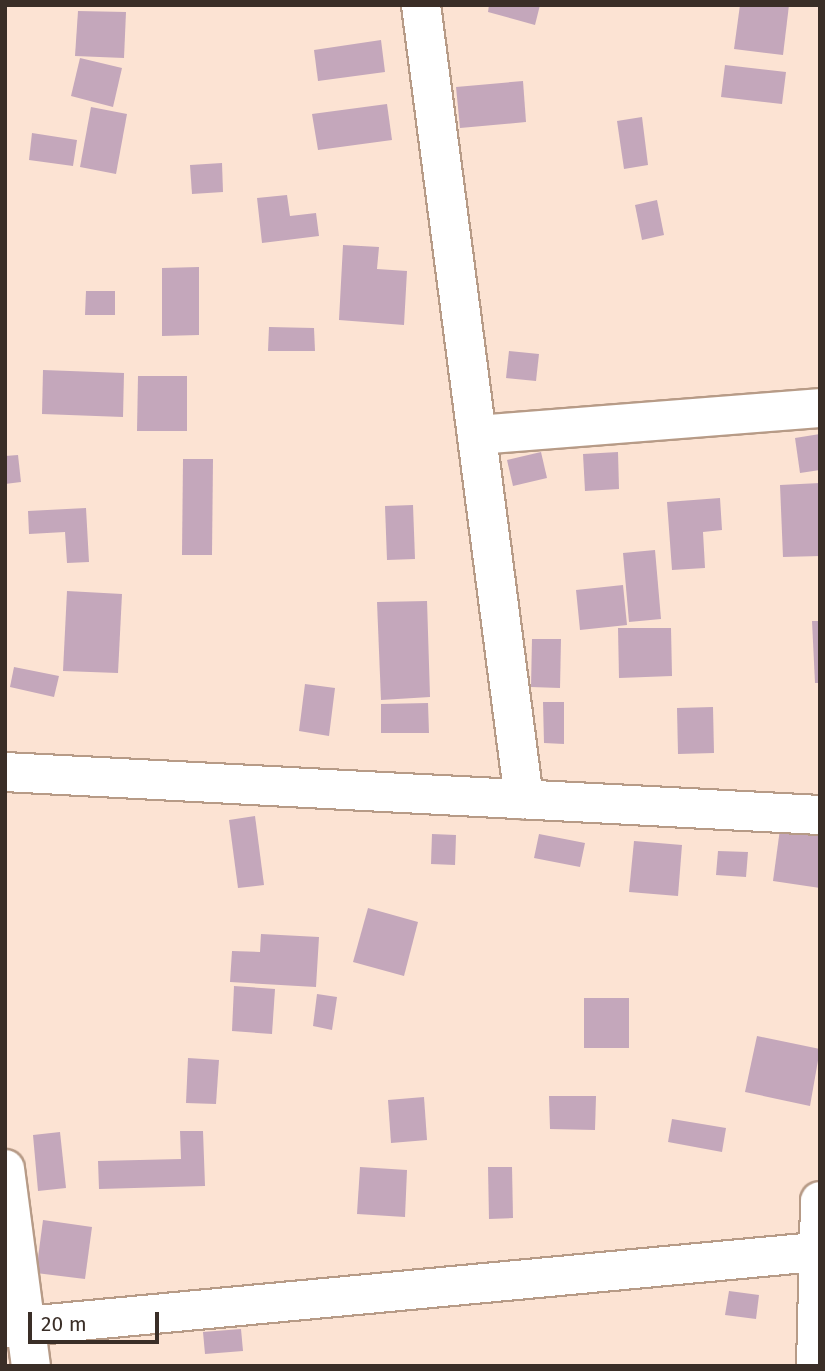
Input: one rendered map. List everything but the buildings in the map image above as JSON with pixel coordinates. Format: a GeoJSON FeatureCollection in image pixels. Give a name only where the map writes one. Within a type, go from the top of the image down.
{"type":"FeatureCollection","features":[{"type":"Feature","properties":{"kind":"street"},"geometry":{"type":"LineString","coordinates":[[421,5],[524,799]]}},
{"type":"Feature","properties":{"kind":"street"},"geometry":{"type":"LineString","coordinates":[[477,435],[820,408]]}},
{"type":"Feature","properties":{"kind":"street"},"geometry":{"type":"LineString","coordinates":[[5,772],[820,815]]}},
{"type":"Feature","properties":{"kind":"street"},"geometry":{"type":"LineString","coordinates":[[5,1169],[15,1327],[31,1366]]}},
{"type":"Feature","properties":{"kind":"street"},"geometry":{"type":"LineString","coordinates":[[816,1366],[815,1252],[820,1201]]}},
{"type":"Feature","properties":{"kind":"street"},"geometry":{"type":"LineString","coordinates":[[15,1327],[815,1252]]}}]}
